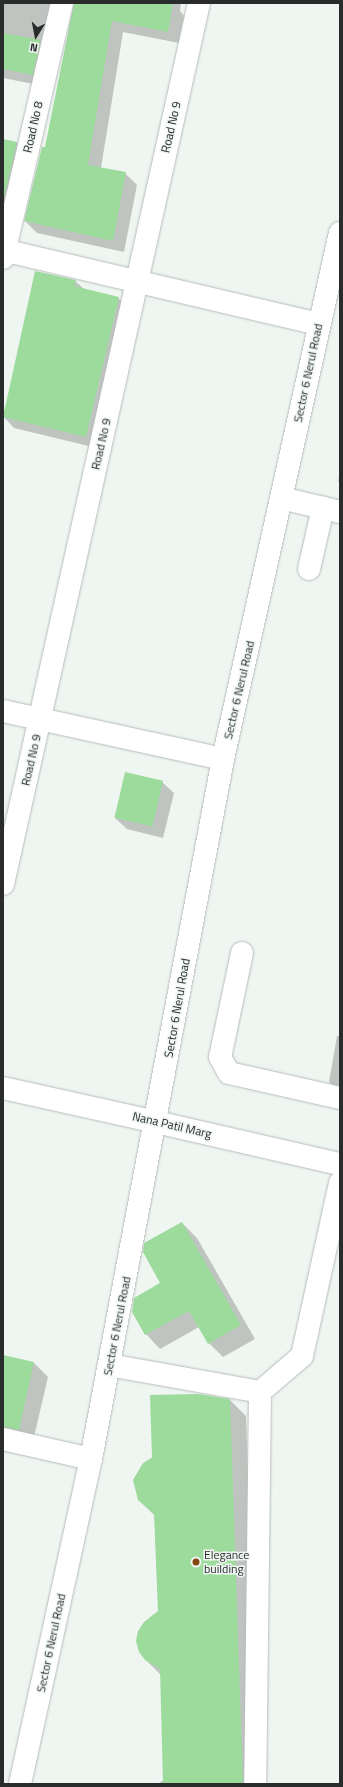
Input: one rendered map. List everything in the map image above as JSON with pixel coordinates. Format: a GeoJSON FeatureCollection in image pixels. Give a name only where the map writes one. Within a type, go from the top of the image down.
{"type":"FeatureCollection","features":[{"type":"Feature","properties":{"kind":"street","name":"Road No 8"},"geometry":{"type":"LineString","coordinates":[[4,253],[62,3]]}},
{"type":"Feature","properties":{"kind":"street","name":"Road No 9"},"geometry":{"type":"LineString","coordinates":[[3,884],[199,3]]}},
{"type":"Feature","properties":{"kind":"street","name":"Sector 6 Nerul Road"},"geometry":{"type":"LineString","coordinates":[[20,1784],[91,1459],[156,1122],[223,760],[340,232]]}},
{"type":"Feature","properties":{"kind":"street"},"geometry":{"type":"LineString","coordinates":[[4,253],[137,281],[319,324]]}},
{"type":"Feature","properties":{"kind":"street"},"geometry":{"type":"LineString","coordinates":[[281,498],[331,510],[308,568]]}},
{"type":"Feature","properties":{"kind":"street"},"geometry":{"type":"LineString","coordinates":[[3,711],[223,760]]}},
{"type":"Feature","properties":{"kind":"street"},"geometry":{"type":"LineString","coordinates":[[242,954],[220,1057],[229,1073],[340,1098]]}},
{"type":"Feature","properties":{"kind":"street","name":"Nana Patil Marg"},"geometry":{"type":"LineString","coordinates":[[3,1088],[340,1164]]}},
{"type":"Feature","properties":{"kind":"street"},"geometry":{"type":"LineString","coordinates":[[255,1784],[260,1392],[302,1356],[340,1183]]}},
{"type":"Feature","properties":{"kind":"street"},"geometry":{"type":"LineString","coordinates":[[109,1366],[260,1392]]}},
{"type":"Feature","properties":{"kind":"street"},"geometry":{"type":"LineString","coordinates":[[3,1439],[91,1459]]}},
{"type":"Feature","properties":{"kind":"building"},"geometry":{"type":"Polygon","coordinates":[[[74,3],[173,3],[168,32],[112,21],[88,165],[126,172],[113,241],[24,221],[42,147],[45,147],[74,3]]]}},
{"type":"Feature","properties":{"kind":"building"},"geometry":{"type":"Polygon","coordinates":[[[3,33],[41,40],[33,75],[3,69],[3,33]]]}},
{"type":"Feature","properties":{"kind":"building"},"geometry":{"type":"Polygon","coordinates":[[[3,139],[17,142],[3,203],[3,139]]]}},
{"type":"Feature","properties":{"kind":"building"},"geometry":{"type":"Polygon","coordinates":[[[35,271],[76,280],[74,286],[119,297],[86,437],[3,417],[35,271]]]}},
{"type":"Feature","properties":{"kind":"building"},"geometry":{"type":"Polygon","coordinates":[[[125,772],[163,781],[152,827],[114,818],[125,772]]]}},
{"type":"Feature","properties":{"kind":"building"},"geometry":{"type":"Polygon","coordinates":[[[182,1222],[241,1325],[208,1344],[189,1311],[145,1335],[132,1312],[134,1298],[160,1283],[143,1252],[144,1243],[182,1222]]]}},
{"type":"Feature","properties":{"kind":"building"},"geometry":{"type":"Polygon","coordinates":[[[3,1355],[34,1362],[19,1430],[3,1427],[3,1355]]]}},
{"type":"Feature","properties":{"kind":"building","name":"Elegance building"},"geometry":{"type":"Polygon","coordinates":[[[198,1394],[230,1399],[243,1784],[163,1784],[160,1669],[145,1660],[139,1652],[136,1641],[138,1631],[144,1622],[158,1611],[154,1514],[138,1500],[133,1480],[143,1463],[152,1458],[150,1395],[198,1394]]]}},
{"type":"Feature","properties":{"kind":"place","name":"Elegance building"},"geometry":{"type":"Point","coordinates":[196,1562]}}]}
